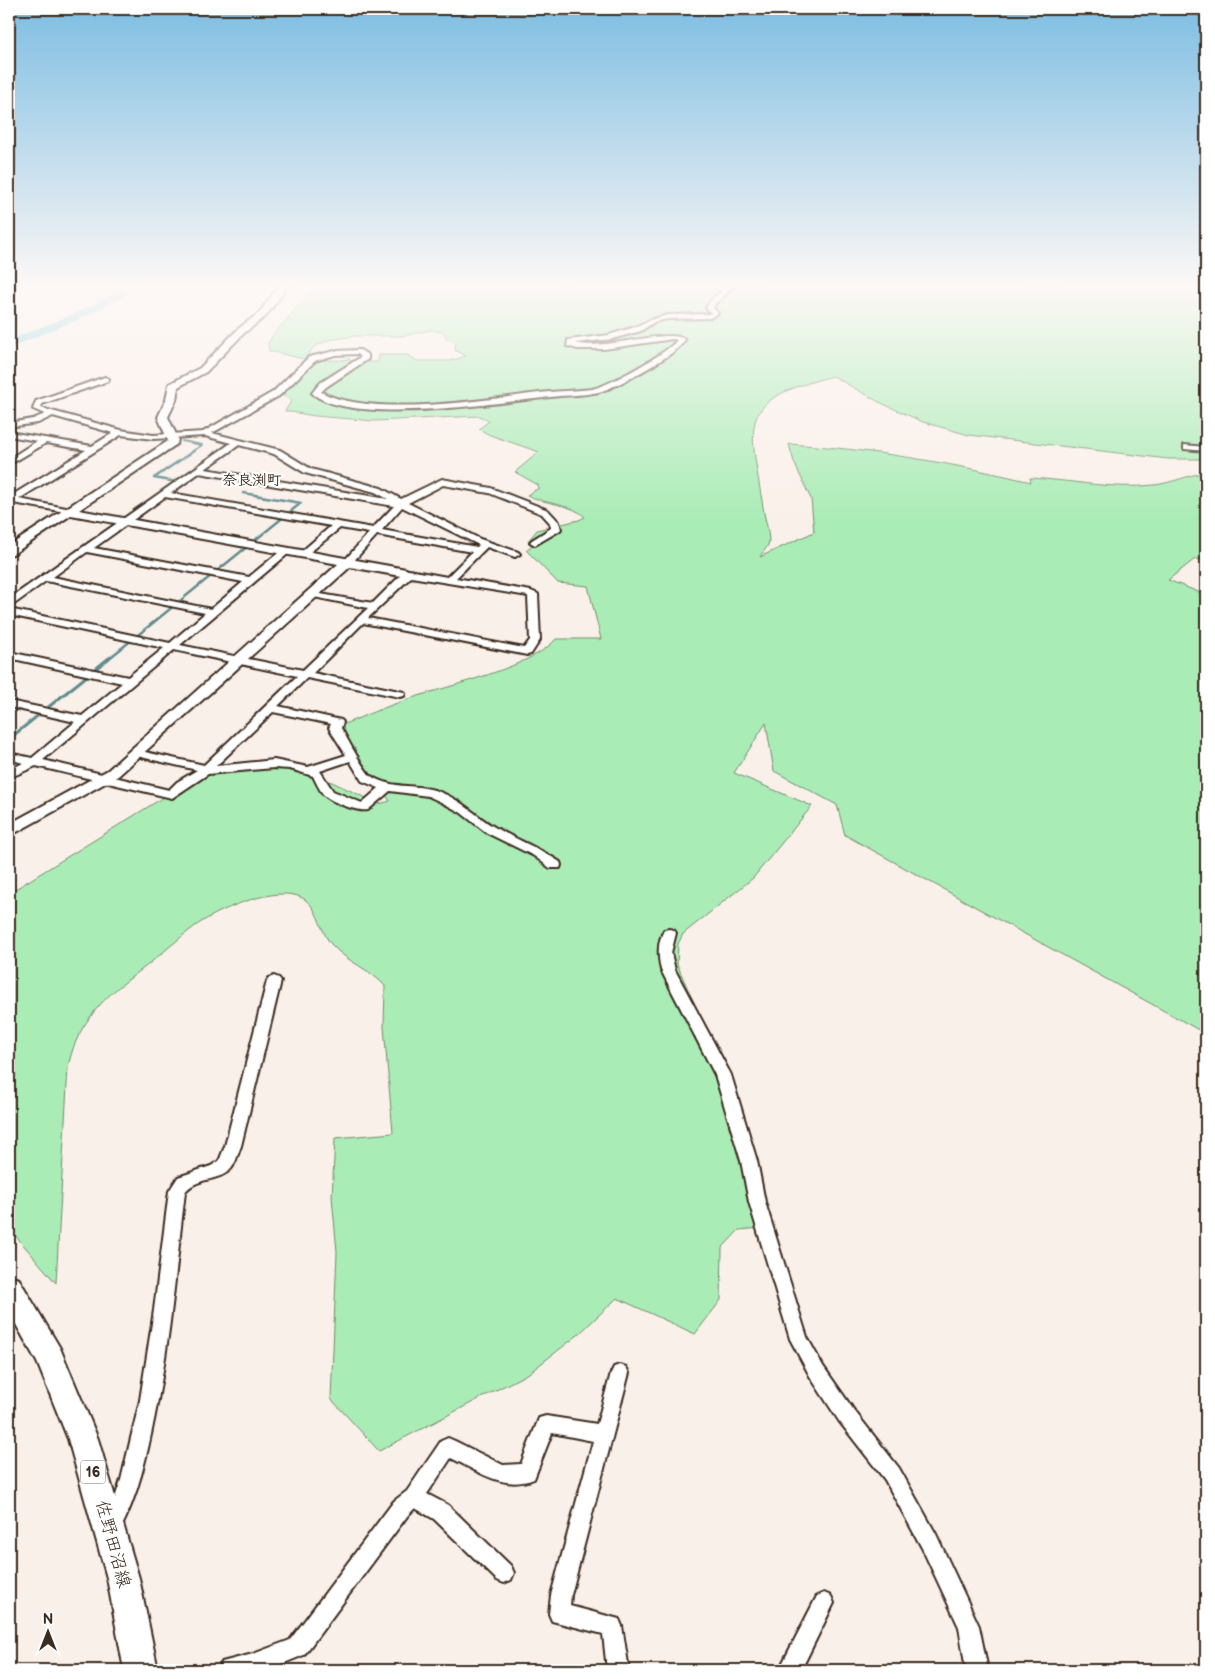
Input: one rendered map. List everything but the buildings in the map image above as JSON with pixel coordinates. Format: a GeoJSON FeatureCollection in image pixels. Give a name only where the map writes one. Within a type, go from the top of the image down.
{"type":"FeatureCollection","features":[{"type":"Feature","properties":{"kind":"main road","name":"佐野田沼線"},"geometry":{"type":"LineString","coordinates":[[9,1287],[50,1357],[68,1397],[83,1439],[123,1578],[140,1670]]}},
{"type":"Feature","properties":{"kind":"street"},"geometry":{"type":"LineString","coordinates":[[9,550],[173,442],[163,418],[171,400],[173,386],[203,370],[209,363]]}},
{"type":"Feature","properties":{"kind":"street"},"geometry":{"type":"LineString","coordinates":[[205,434],[276,394],[308,363]]}},
{"type":"Feature","properties":{"kind":"street"},"geometry":{"type":"LineString","coordinates":[[356,363],[316,393],[328,400],[351,405],[392,407],[448,406],[599,390],[630,377],[649,363]]}},
{"type":"Feature","properties":{"kind":"street"},"geometry":{"type":"LineString","coordinates":[[105,379],[39,403],[36,409],[120,432],[153,437],[205,434],[239,441],[284,455],[308,471],[370,487],[482,547]]}},
{"type":"Feature","properties":{"kind":"street"},"geometry":{"type":"LineString","coordinates":[[9,425],[35,421],[50,414]]}},
{"type":"Feature","properties":{"kind":"street"},"geometry":{"type":"LineString","coordinates":[[10,501],[120,432]]}},
{"type":"Feature","properties":{"kind":"street"},"geometry":{"type":"LineString","coordinates":[[9,434],[94,449]]}},
{"type":"Feature","properties":{"kind":"street"},"geometry":{"type":"LineString","coordinates":[[9,462],[45,440]]}},
{"type":"Feature","properties":{"kind":"street"},"geometry":{"type":"LineString","coordinates":[[9,602],[239,441]]}},
{"type":"Feature","properties":{"kind":"street"},"geometry":{"type":"LineString","coordinates":[[1187,447],[1206,449]]}},
{"type":"Feature","properties":{"kind":"street"},"geometry":{"type":"LineString","coordinates":[[197,470],[401,503]]}},
{"type":"Feature","properties":{"kind":"street"},"geometry":{"type":"LineString","coordinates":[[9,830],[104,778],[136,753],[348,562],[401,503],[442,482],[491,491],[545,512],[550,516],[556,529],[535,542]]}},
{"type":"Feature","properties":{"kind":"street"},"geometry":{"type":"LineString","coordinates":[[163,494],[375,532],[482,547],[515,554]]}},
{"type":"Feature","properties":{"kind":"street"},"geometry":{"type":"LineString","coordinates":[[10,501],[531,594],[534,596],[535,640],[527,652],[361,620]]}},
{"type":"Feature","properties":{"kind":"street"},"geometry":{"type":"LineString","coordinates":[[304,554],[338,525]]}},
{"type":"Feature","properties":{"kind":"street"},"geometry":{"type":"LineString","coordinates":[[450,579],[482,547]]}},
{"type":"Feature","properties":{"kind":"street"},"geometry":{"type":"LineString","coordinates":[[85,549],[250,580]]}},
{"type":"Feature","properties":{"kind":"street"},"geometry":{"type":"LineString","coordinates":[[9,775],[34,762],[286,550]]}},
{"type":"Feature","properties":{"kind":"street"},"geometry":{"type":"LineString","coordinates":[[9,756],[172,794],[181,785],[205,770],[408,573]]}},
{"type":"Feature","properties":{"kind":"street"},"geometry":{"type":"LineString","coordinates":[[44,578],[213,612]]}},
{"type":"Feature","properties":{"kind":"street"},"geometry":{"type":"LineString","coordinates":[[312,594],[375,606]]}},
{"type":"Feature","properties":{"kind":"street"},"geometry":{"type":"LineString","coordinates":[[9,612],[400,694]]}},
{"type":"Feature","properties":{"kind":"street"},"geometry":{"type":"LineString","coordinates":[[9,656],[130,681]]}},
{"type":"Feature","properties":{"kind":"street"},"geometry":{"type":"LineString","coordinates":[[9,704],[84,720]]}},
{"type":"Feature","properties":{"kind":"street"},"geometry":{"type":"LineString","coordinates":[[270,708],[337,722],[335,728],[366,778],[387,786],[431,793],[445,799],[464,809],[491,830],[538,853],[555,865]]}},
{"type":"Feature","properties":{"kind":"street"},"geometry":{"type":"LineString","coordinates":[[136,753],[205,770],[274,764],[291,766],[318,774],[329,793],[349,803],[364,807],[387,786]]}},
{"type":"Feature","properties":{"kind":"street"},"geometry":{"type":"LineString","coordinates":[[310,771],[352,757]]}},
{"type":"Feature","properties":{"kind":"street"},"geometry":{"type":"LineString","coordinates":[[669,933],[664,953],[668,970],[723,1075],[749,1161],[757,1202],[800,1339],[817,1372],[892,1474],[929,1541],[969,1626],[977,1670]]}},
{"type":"Feature","properties":{"kind":"street"},"geometry":{"type":"LineString","coordinates":[[110,1529],[124,1505],[150,1396],[177,1191],[184,1181],[217,1170],[225,1165],[234,1146],[274,981]]}},
{"type":"Feature","properties":{"kind":"street"},"geometry":{"type":"LineString","coordinates":[[618,1670],[612,1626],[559,1614],[561,1595],[620,1373]]}},
{"type":"Feature","properties":{"kind":"street"},"geometry":{"type":"LineString","coordinates":[[230,1670],[253,1665],[297,1648],[401,1508],[414,1497],[448,1447],[502,1474],[527,1473],[546,1424],[604,1434]]}},
{"type":"Feature","properties":{"kind":"street"},"geometry":{"type":"LineString","coordinates":[[414,1497],[441,1512],[504,1573]]}},
{"type":"Feature","properties":{"kind":"street"},"geometry":{"type":"LineString","coordinates":[[790,1670],[824,1603]]}},
{"type":"Feature","properties":{"kind":"green space"},"geometry":{"type":"Polygon","coordinates":[[[1206,363],[1206,459],[1168,459],[969,435],[923,422],[879,402],[833,376],[802,385],[779,395],[765,405],[756,418],[753,433],[754,453],[769,537],[768,545],[760,557],[814,532],[811,499],[794,462],[789,444],[850,449],[911,458],[1031,482],[1030,478],[1107,486],[1138,486],[1161,484],[1206,472],[1206,560],[1195,559],[1168,580],[1206,595],[1206,1034],[845,835],[837,805],[774,771],[766,723],[734,773],[812,806],[753,878],[683,934],[678,944],[677,964],[736,1100],[762,1228],[739,1230],[722,1248],[721,1300],[695,1334],[617,1298],[578,1335],[529,1373],[379,1451],[331,1399],[337,1252],[332,1197],[335,1138],[393,1133],[384,1027],[385,986],[332,945],[327,939],[311,905],[298,896],[286,894],[259,897],[230,907],[204,920],[104,1000],[87,1022],[74,1046],[68,1067],[56,1283],[9,1228],[9,893],[214,766],[258,765],[304,772],[319,776],[379,804],[390,801],[337,727],[402,701],[510,667],[545,649],[556,639],[601,639],[588,586],[558,583],[526,550],[536,542],[528,541],[537,530],[585,517],[573,509],[527,495],[539,488],[538,485],[515,472],[539,452],[490,435],[479,429],[489,421],[479,416],[375,421],[315,416],[285,411],[292,400],[281,395],[298,373],[309,364],[1206,363]]]}},
{"type":"Feature","properties":{"kind":"waterway"},"geometry":{"type":"LineString","coordinates":[[182,441],[202,445],[193,451]]}},
{"type":"Feature","properties":{"kind":"waterway"},"geometry":{"type":"LineString","coordinates":[[177,482],[154,478],[195,450]]}},
{"type":"Feature","properties":{"kind":"waterway"},"geometry":{"type":"LineString","coordinates":[[107,660],[301,503],[243,493]]}},
{"type":"Feature","properties":{"kind":"waterway"},"geometry":{"type":"LineString","coordinates":[[9,739],[109,658]]}},
{"type":"Feature","properties":{"kind":"district","name":"奈良渕町"},"geometry":{"type":"Point","coordinates":[252,480]}}]}
